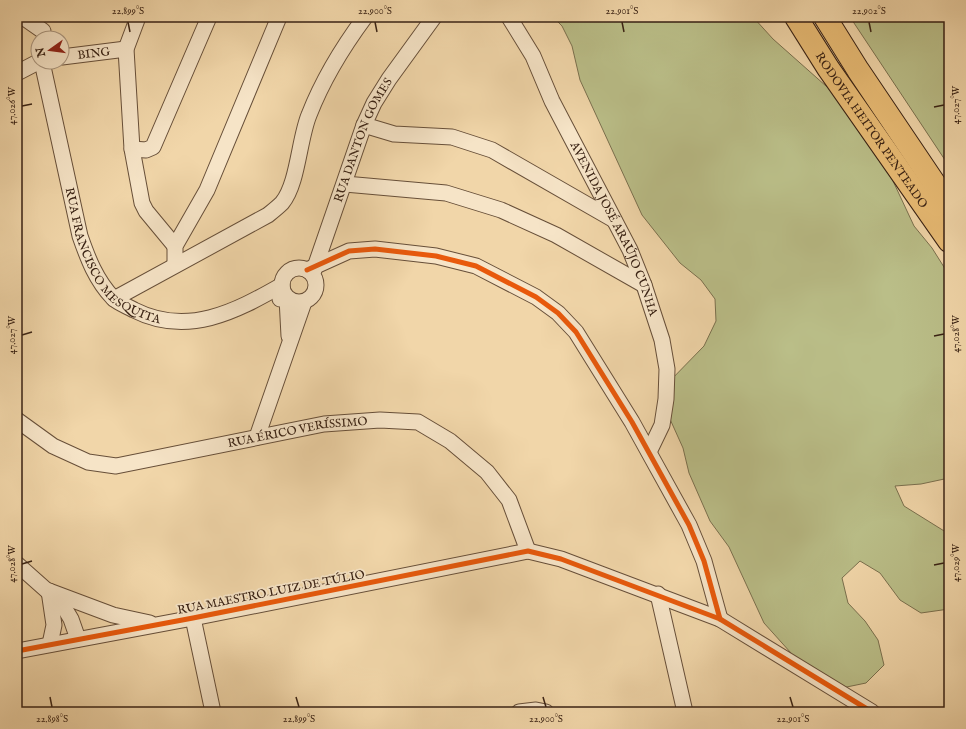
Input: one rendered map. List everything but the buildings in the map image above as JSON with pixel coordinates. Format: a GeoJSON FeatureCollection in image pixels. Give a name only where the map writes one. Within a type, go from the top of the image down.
{"type":"FeatureCollection","features":[{"type":"Feature","properties":{"kind":"main road","name":"RODOVIA HEITOR PENTEADO"},"geometry":{"type":"LineString","coordinates":[[796,17],[828,68],[949,241]]}},
{"type":"Feature","properties":{"kind":"main road","name":"RODOVIA HEITOR PENTEADO"},"geometry":{"type":"LineString","coordinates":[[825,17],[858,70],[949,205]]}},
{"type":"Feature","properties":{"kind":"street"},"geometry":{"type":"LineString","coordinates":[[23,17],[44,29]]}},
{"type":"Feature","properties":{"kind":"street"},"geometry":{"type":"LineString","coordinates":[[138,17],[126,49],[132,149],[142,203],[146,211],[175,246]]}},
{"type":"Feature","properties":{"kind":"street"},"geometry":{"type":"LineString","coordinates":[[132,149],[146,150],[153,147],[209,17]]}},
{"type":"Feature","properties":{"kind":"street"},"geometry":{"type":"LineString","coordinates":[[175,265],[175,246],[207,190],[279,17]]}},
{"type":"Feature","properties":{"kind":"street"},"geometry":{"type":"LineString","coordinates":[[114,299],[268,215],[283,202],[291,184],[308,116],[327,73],[342,48],[365,17]]}},
{"type":"Feature","properties":{"kind":"street","name":"RUA DANTON GOMES"},"geometry":{"type":"LineString","coordinates":[[312,270],[345,184],[364,125],[374,103],[388,79],[434,17]]}},
{"type":"Feature","properties":{"kind":"street","name":"AVENIDA JOSÉ ARAÚJO CUNHA"},"geometry":{"type":"LineString","coordinates":[[508,17],[533,56],[552,101],[630,250],[644,285],[662,340],[667,370],[662,425],[649,452]]}},
{"type":"Feature","properties":{"kind":"street","name":"BING"},"geometry":{"type":"LineString","coordinates":[[70,56],[126,49]]}},
{"type":"Feature","properties":{"kind":"street"},"geometry":{"type":"LineString","coordinates":[[17,73],[30,66]]}},
{"type":"Feature","properties":{"kind":"street","name":"RUA FRANCISCO MESQUITA"},"geometry":{"type":"LineString","coordinates":[[44,70],[80,236],[89,261],[100,282],[114,299],[145,316],[189,322],[211,318],[284,291]]}},
{"type":"Feature","properties":{"kind":"street"},"geometry":{"type":"LineString","coordinates":[[364,125],[394,134],[452,137],[492,150],[615,220]]}},
{"type":"Feature","properties":{"kind":"street"},"geometry":{"type":"LineString","coordinates":[[345,184],[446,193],[501,210],[556,235],[644,285]]}},
{"type":"Feature","properties":{"kind":"street"},"geometry":{"type":"LineString","coordinates":[[289,345],[284,291],[285,274],[290,270],[300,268],[312,270],[349,251],[375,249],[436,256],[476,266],[536,297],[558,313],[576,332],[649,452],[689,525],[704,561],[720,619]]}},
{"type":"Feature","properties":{"kind":"street"},"geometry":{"type":"LineString","coordinates":[[284,291],[296,303],[304,302],[312,297],[315,292],[316,281],[312,270]]}},
{"type":"Feature","properties":{"kind":"street"},"geometry":{"type":"LineString","coordinates":[[257,437],[304,302]]}},
{"type":"Feature","properties":{"kind":"street","name":"RUA ÉRICO VERÍSSIMO"},"geometry":{"type":"LineString","coordinates":[[17,420],[53,446],[88,462],[116,466],[324,424],[380,420],[418,422],[450,441],[487,472],[509,500],[528,551]]}},
{"type":"Feature","properties":{"kind":"street"},"geometry":{"type":"LineString","coordinates":[[528,551],[561,559],[658,594],[720,619],[872,712]]}},
{"type":"Feature","properties":{"kind":"street","name":"RUA MAESTRO LUIZ DE TÚLIO"},"geometry":{"type":"LineString","coordinates":[[17,651],[193,618],[528,551]]}},
{"type":"Feature","properties":{"kind":"street"},"geometry":{"type":"LineString","coordinates":[[17,564],[62,604],[71,619],[78,639]]}},
{"type":"Feature","properties":{"kind":"street"},"geometry":{"type":"LineString","coordinates":[[48,591],[113,615],[157,624]]}},
{"type":"Feature","properties":{"kind":"street"},"geometry":{"type":"LineString","coordinates":[[48,591],[54,625],[50,644]]}},
{"type":"Feature","properties":{"kind":"street"},"geometry":{"type":"LineString","coordinates":[[658,594],[685,712]]}},
{"type":"Feature","properties":{"kind":"street"},"geometry":{"type":"LineString","coordinates":[[193,618],[213,712]]}},
{"type":"Feature","properties":{"kind":"street"},"geometry":{"type":"LineString","coordinates":[[519,712],[536,710],[546,712]]}},
{"type":"Feature","properties":{"kind":"green space"},"geometry":{"type":"Polygon","coordinates":[[[553,17],[753,17],[773,39],[879,133],[886,166],[914,226],[932,248],[949,275],[949,478],[921,484],[895,486],[904,506],[949,534],[949,609],[921,613],[900,600],[880,573],[860,561],[842,578],[848,603],[865,621],[878,640],[884,665],[866,683],[837,689],[800,663],[764,623],[729,547],[710,521],[689,473],[683,448],[665,408],[665,386],[704,346],[716,321],[715,299],[701,280],[680,263],[642,215],[580,80],[572,46],[562,26],[553,17]]]}},
{"type":"Feature","properties":{"kind":"green space"},"geometry":{"type":"Polygon","coordinates":[[[850,17],[949,17],[949,166],[850,17]]]}},
{"type":"Feature","properties":{"kind":"cycle path"},"geometry":{"type":"LineString","coordinates":[[307,270],[349,251],[375,249],[436,256],[476,266],[536,297],[558,313],[576,332],[632,422],[689,525],[704,561],[720,619]]}},
{"type":"Feature","properties":{"kind":"cycle path"},"geometry":{"type":"LineString","coordinates":[[17,651],[193,618],[528,551],[561,559],[720,619],[872,712]]}}]}
